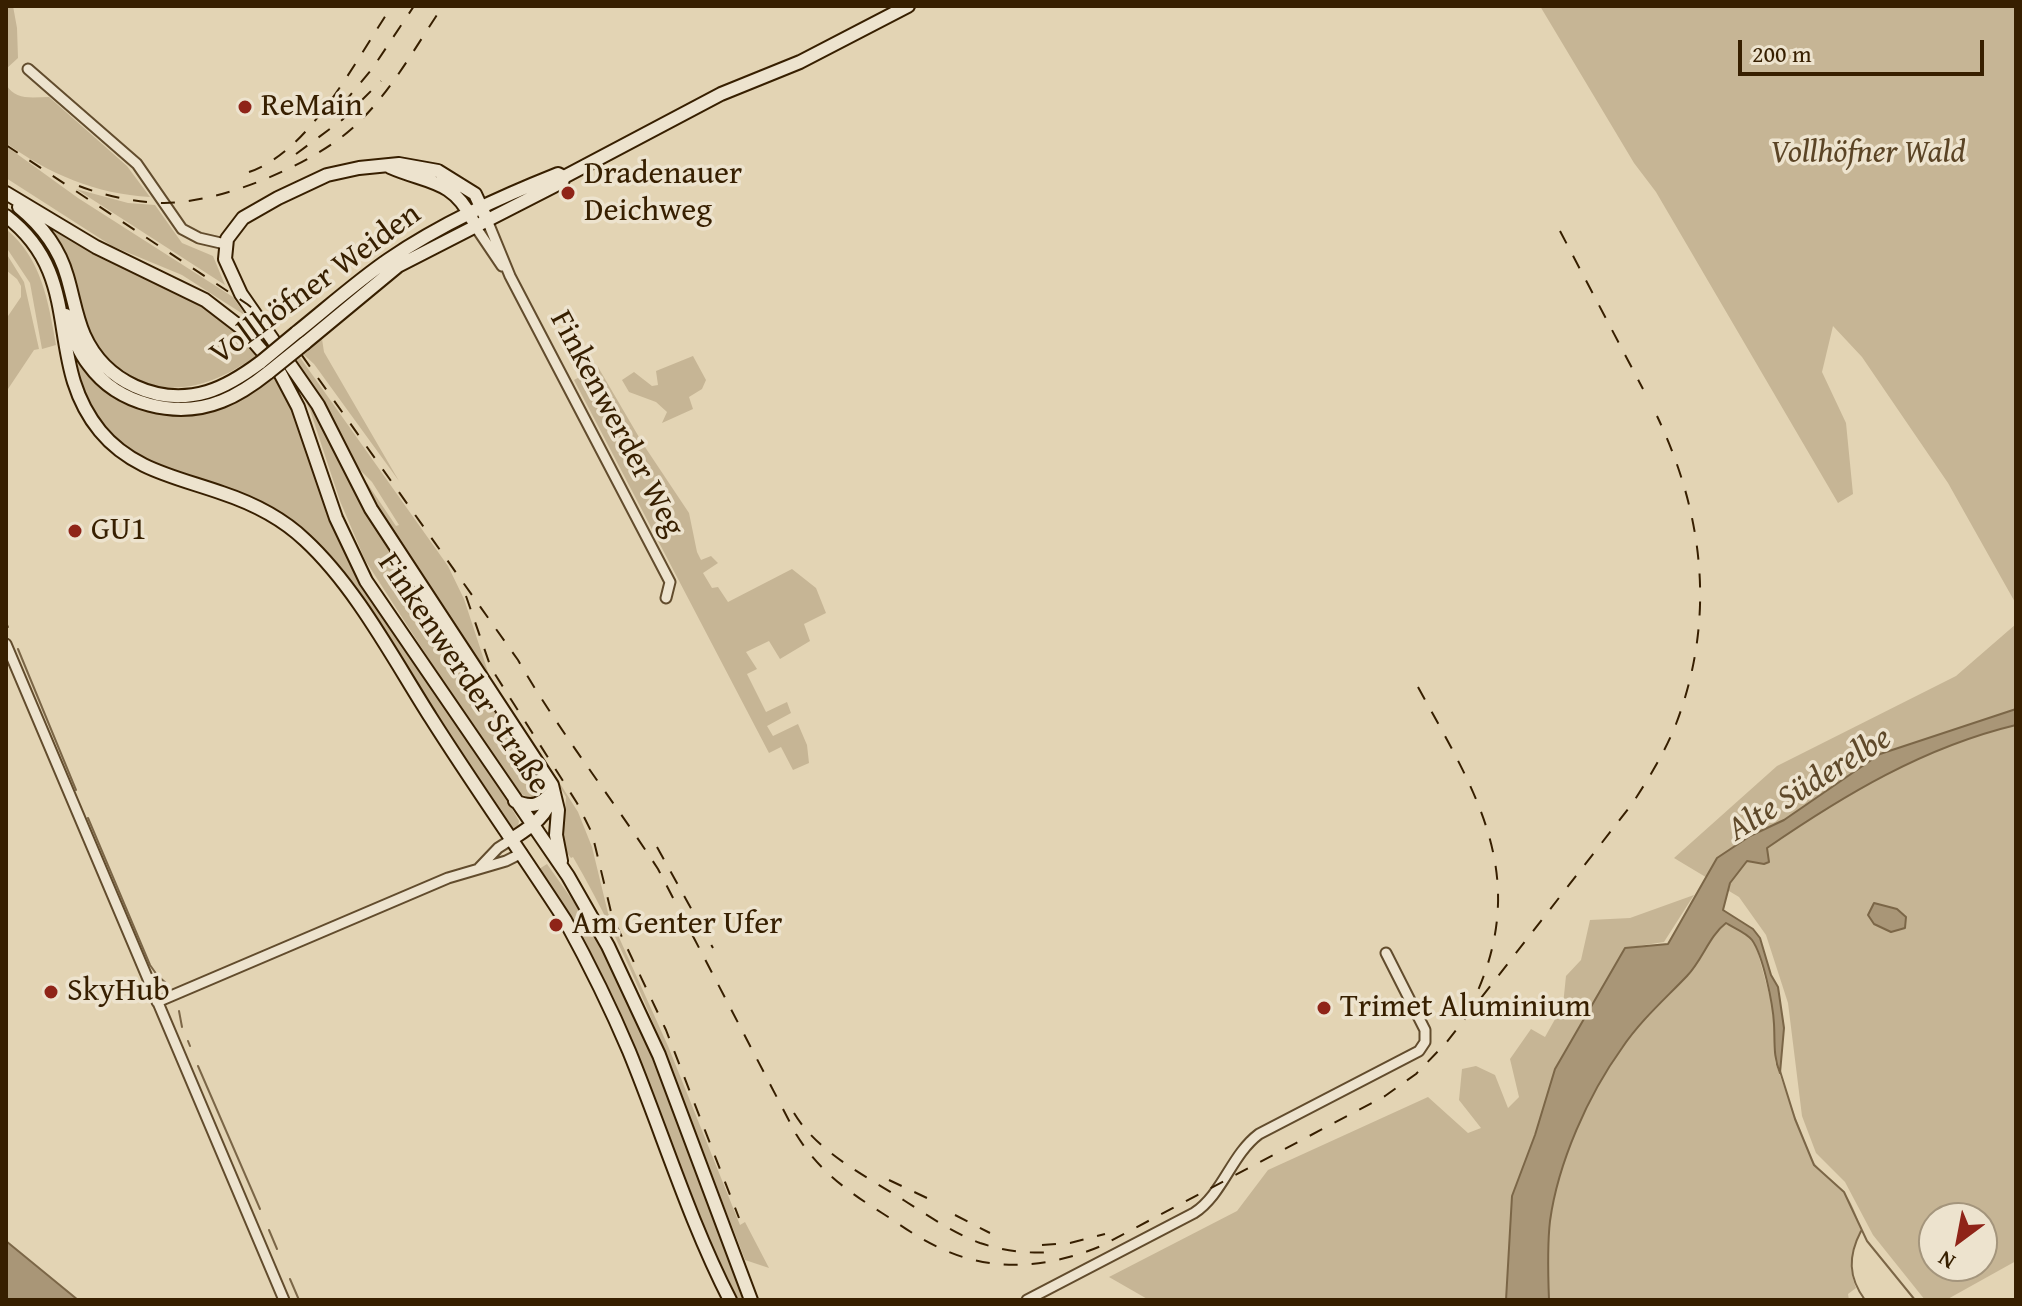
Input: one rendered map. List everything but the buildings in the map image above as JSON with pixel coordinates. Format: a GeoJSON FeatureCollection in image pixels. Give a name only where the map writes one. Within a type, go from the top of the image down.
{"type":"FeatureCollection","features":[{"type":"Feature","properties":{"kind":"main road","name":"Vollhöfner Weiden"},"geometry":{"type":"LineString","coordinates":[[300,338],[398,266],[562,182],[564,177],[721,94],[800,62],[908,6]]}},
{"type":"Feature","properties":{"kind":"main road"},"geometry":{"type":"LineString","coordinates":[[481,223],[481,206],[470,189],[438,171],[399,164],[335,173],[278,198],[239,222],[225,244],[227,265],[241,294],[318,405],[371,509],[509,716],[554,791],[562,869]]}},
{"type":"Feature","properties":{"kind":"main road"},"geometry":{"type":"LineString","coordinates":[[388,166],[445,186],[481,223]]}},
{"type":"Feature","properties":{"kind":"main road","name":"Vollhöfner Weiden"},"geometry":{"type":"LineString","coordinates":[[59,297],[76,343],[93,371],[117,391],[140,402],[171,408],[210,405],[240,393],[265,367],[385,262],[481,206],[558,174],[564,177]]}},
{"type":"Feature","properties":{"kind":"main road","name":"Vollhöfner Weiden"},"geometry":{"type":"LineString","coordinates":[[6,195],[51,241],[62,262],[90,347],[105,366],[124,381],[154,393],[190,395],[224,385],[265,367]]}},
{"type":"Feature","properties":{"kind":"main road","name":"Finkenwerder Straße"},"geometry":{"type":"LineString","coordinates":[[6,195],[96,247],[205,300],[244,330],[270,359],[298,407],[336,518],[366,581],[543,840],[608,946],[659,1055],[751,1300]]}},
{"type":"Feature","properties":{"kind":"main road","name":"Finkenwerder Straße"},"geometry":{"type":"LineString","coordinates":[[6,216],[26,234],[46,260],[59,297],[71,375],[82,405],[100,432],[147,468],[257,507],[305,540],[331,568],[367,617],[565,920],[606,999],[694,1221],[730,1300]]}},
{"type":"Feature","properties":{"kind":"main road"},"geometry":{"type":"LineString","coordinates":[[515,801],[533,806],[540,804],[554,791]]}},
{"type":"Feature","properties":{"kind":"main road"},"geometry":{"type":"LineString","coordinates":[[512,839],[533,826],[547,812],[554,791]]}},
{"type":"Feature","properties":{"kind":"main road"},"geometry":{"type":"LineString","coordinates":[[522,853],[543,840],[556,825]]}},
{"type":"Feature","properties":{"kind":"street"},"geometry":{"type":"LineString","coordinates":[[28,69],[137,164],[182,229],[199,238],[225,244]]}},
{"type":"Feature","properties":{"kind":"street","name":"Finkenwerder Weg"},"geometry":{"type":"LineString","coordinates":[[481,223],[670,582],[666,598]]}},
{"type":"Feature","properties":{"kind":"street"},"geometry":{"type":"LineString","coordinates":[[6,644],[284,1300]]}},
{"type":"Feature","properties":{"kind":"street"},"geometry":{"type":"LineString","coordinates":[[478,868],[512,839]]}},
{"type":"Feature","properties":{"kind":"street"},"geometry":{"type":"LineString","coordinates":[[157,1002],[448,878],[506,861],[522,853]]}},
{"type":"Feature","properties":{"kind":"street"},"geometry":{"type":"LineString","coordinates":[[1027,1300],[1194,1213],[1209,1200],[1243,1149],[1259,1134],[1419,1051],[1425,1042],[1424,1027],[1386,953]]}},
{"type":"Feature","properties":{"kind":"green space"},"geometry":{"type":"Polygon","coordinates":[[[6,6],[13,6],[18,58],[6,69],[6,6]]]}},
{"type":"Feature","properties":{"kind":"green space","name":"Vollhöfner Wald"},"geometry":{"type":"Polygon","coordinates":[[[1540,6],[2016,6],[2016,604],[1948,483],[1862,357],[1833,326],[1822,372],[1846,423],[1853,494],[1838,503],[1656,192],[1634,163],[1540,6]]]}},
{"type":"Feature","properties":{"kind":"green space"},"geometry":{"type":"Polygon","coordinates":[[[6,84],[19,96],[49,97],[127,166],[150,197],[92,187],[56,173],[6,143],[6,84]]]}},
{"type":"Feature","properties":{"kind":"green space"},"geometry":{"type":"Polygon","coordinates":[[[6,146],[78,198],[233,297],[246,316],[182,275],[112,246],[6,178],[6,146]]]}},
{"type":"Feature","properties":{"kind":"green space"},"geometry":{"type":"Polygon","coordinates":[[[76,189],[128,203],[155,205],[182,243],[213,256],[225,285],[76,189]]]}},
{"type":"Feature","properties":{"kind":"green space"},"geometry":{"type":"Polygon","coordinates":[[[41,220],[76,241],[196,300],[260,353],[230,372],[198,385],[164,387],[130,375],[111,360],[95,341],[66,254],[41,220]]]}},
{"type":"Feature","properties":{"kind":"green space"},"geometry":{"type":"Polygon","coordinates":[[[6,229],[36,267],[56,345],[42,349],[30,283],[6,247],[6,229]]]}},
{"type":"Feature","properties":{"kind":"green space"},"geometry":{"type":"Polygon","coordinates":[[[6,253],[24,282],[39,349],[34,350],[6,392],[6,319],[21,297],[21,286],[6,270],[6,253]]]}},
{"type":"Feature","properties":{"kind":"green space"},"geometry":{"type":"Polygon","coordinates":[[[322,339],[324,352],[399,481],[314,364],[303,354],[322,339]]]}},
{"type":"Feature","properties":{"kind":"green space"},"geometry":{"type":"Polygon","coordinates":[[[299,356],[448,566],[464,599],[490,678],[381,515],[367,483],[396,526],[399,525],[372,482],[353,463],[317,393],[294,361],[299,356]]]}},
{"type":"Feature","properties":{"kind":"green space"},"geometry":{"type":"Polygon","coordinates":[[[693,356],[706,380],[702,389],[689,397],[693,409],[662,423],[667,412],[656,402],[629,392],[622,380],[634,372],[652,386],[658,385],[656,371],[693,356]]]}},
{"type":"Feature","properties":{"kind":"green space"},"geometry":{"type":"Polygon","coordinates":[[[78,359],[92,377],[126,403],[168,414],[189,415],[232,404],[275,377],[299,421],[343,546],[368,593],[493,776],[519,821],[518,827],[510,827],[301,529],[166,471],[124,447],[91,410],[79,384],[73,360],[78,359]]]}},
{"type":"Feature","properties":{"kind":"green space"},"geometry":{"type":"Polygon","coordinates":[[[598,367],[643,444],[689,513],[701,560],[711,556],[718,563],[703,573],[712,588],[718,587],[728,602],[792,569],[816,588],[826,613],[804,624],[810,641],[780,659],[769,641],[746,652],[757,669],[747,674],[766,712],[787,702],[791,713],[767,726],[773,736],[798,724],[807,745],[809,763],[793,770],[781,747],[769,753],[574,380],[598,367]]]}},
{"type":"Feature","properties":{"kind":"green space"},"geometry":{"type":"Polygon","coordinates":[[[296,379],[533,766],[542,793],[532,800],[520,793],[365,560],[296,379]]]}},
{"type":"Feature","properties":{"kind":"green space"},"geometry":{"type":"Polygon","coordinates":[[[2016,624],[2016,1261],[1998,1271],[1998,1202],[1918,1202],[1918,1282],[1978,1282],[1946,1300],[1925,1300],[1873,1235],[1845,1182],[1816,1153],[1802,1116],[1788,1003],[1766,935],[1739,897],[1674,858],[1777,766],[1956,676],[2016,624]]]}},
{"type":"Feature","properties":{"kind":"green space"},"geometry":{"type":"Polygon","coordinates":[[[528,733],[578,812],[592,847],[608,913],[668,1046],[740,1225],[745,1222],[769,1268],[745,1260],[631,971],[594,894],[565,849],[563,833],[559,831],[566,797],[528,733]]]}},
{"type":"Feature","properties":{"kind":"green space"},"geometry":{"type":"Polygon","coordinates":[[[547,864],[588,922],[640,1026],[744,1300],[735,1300],[642,1071],[596,969],[539,869],[547,864]]]}},
{"type":"Feature","properties":{"kind":"green space"},"geometry":{"type":"Polygon","coordinates":[[[1694,895],[1664,942],[1625,948],[1555,1069],[1512,1196],[1506,1300],[1149,1300],[1109,1277],[1237,1211],[1268,1170],[1428,1097],[1468,1133],[1481,1128],[1459,1100],[1462,1069],[1476,1066],[1495,1075],[1508,1108],[1519,1097],[1510,1059],[1531,1029],[1545,1037],[1563,1005],[1566,976],[1581,960],[1590,920],[1630,918],[1694,895]]]}},
{"type":"Feature","properties":{"kind":"green space"},"geometry":{"type":"Polygon","coordinates":[[[1726,923],[1750,936],[1756,946],[1774,1012],[1775,1062],[1810,1156],[1845,1194],[1858,1219],[1861,1230],[1851,1266],[1856,1288],[1848,1294],[1849,1300],[1549,1300],[1548,1241],[1554,1199],[1567,1153],[1586,1108],[1629,1038],[1687,976],[1726,923]]]}},
{"type":"Feature","properties":{"kind":"shaded area"},"geometry":{"type":"Polygon","coordinates":[[[2016,709],[2016,725],[1949,746],[1886,775],[1767,848],[1769,862],[1747,861],[1730,883],[1723,910],[1753,929],[1760,938],[1771,975],[1778,987],[1784,1028],[1780,1073],[1775,1055],[1772,1005],[1760,957],[1750,937],[1726,923],[1687,976],[1629,1038],[1586,1108],[1567,1153],[1554,1199],[1548,1241],[1549,1300],[1506,1300],[1512,1196],[1555,1069],[1625,948],[1668,944],[1717,858],[1750,836],[1784,820],[1880,754],[2016,709]]]}},
{"type":"Feature","properties":{"kind":"shaded area"},"geometry":{"type":"Polygon","coordinates":[[[1874,903],[1897,909],[1906,917],[1905,928],[1891,932],[1874,924],[1868,915],[1874,903]]]}},
{"type":"Feature","properties":{"kind":"shaded area"},"geometry":{"type":"Polygon","coordinates":[[[6,1241],[78,1300],[6,1300],[6,1241]]]}},
{"type":"Feature","properties":{"kind":"waterway"},"geometry":{"type":"LineString","coordinates":[[6,623],[8,627]]}},
{"type":"Feature","properties":{"kind":"waterway"},"geometry":{"type":"LineString","coordinates":[[18,649],[76,790]]}},
{"type":"Feature","properties":{"kind":"waterway"},"geometry":{"type":"LineString","coordinates":[[88,818],[150,965],[168,985]]}},
{"type":"Feature","properties":{"kind":"waterway"},"geometry":{"type":"LineString","coordinates":[[179,1011],[182,1027]]}},
{"type":"Feature","properties":{"kind":"waterway"},"geometry":{"type":"LineString","coordinates":[[188,1041],[190,1046]]}},
{"type":"Feature","properties":{"kind":"waterway"},"geometry":{"type":"LineString","coordinates":[[198,1066],[260,1209]]}},
{"type":"Feature","properties":{"kind":"waterway"},"geometry":{"type":"LineString","coordinates":[[1780,1071],[1814,1165],[1844,1192],[1867,1241],[1915,1300]]}},
{"type":"Feature","properties":{"kind":"waterway"},"geometry":{"type":"LineString","coordinates":[[269,1230],[277,1249]]}},
{"type":"Feature","properties":{"kind":"waterway"},"geometry":{"type":"LineString","coordinates":[[1861,1231],[1852,1266],[1855,1283],[1865,1300]]}},
{"type":"Feature","properties":{"kind":"waterway"},"geometry":{"type":"LineString","coordinates":[[290,1279],[299,1300]]}},
{"type":"Feature","properties":{"kind":"railway"},"geometry":{"type":"LineString","coordinates":[[249,172],[271,161],[312,124],[392,6]]}},
{"type":"Feature","properties":{"kind":"railway"},"geometry":{"type":"LineString","coordinates":[[343,104],[372,69],[414,6]]}},
{"type":"Feature","properties":{"kind":"railway"},"geometry":{"type":"LineString","coordinates":[[79,186],[130,200],[162,203],[186,201],[240,188],[296,165],[343,136],[361,120],[395,79],[443,6]]}},
{"type":"Feature","properties":{"kind":"railway"},"geometry":{"type":"LineString","coordinates":[[296,154],[342,120],[381,81]]}},
{"type":"Feature","properties":{"kind":"railway"},"geometry":{"type":"LineString","coordinates":[[6,145],[247,304],[282,332],[301,354],[518,660],[658,869],[805,1147],[845,1188],[910,1232],[940,1248],[980,1261],[1020,1265],[1041,1263],[1101,1246],[1385,1096],[1416,1074],[1446,1043],[1632,804],[1676,724],[1689,685],[1697,646],[1699,568],[1685,491],[1657,416]]}},
{"type":"Feature","properties":{"kind":"railway"},"geometry":{"type":"LineString","coordinates":[[1560,231],[1643,389]]}},
{"type":"Feature","properties":{"kind":"railway"},"geometry":{"type":"LineString","coordinates":[[466,596],[491,668],[577,803],[592,833],[612,916],[666,1030],[739,1218]]}},
{"type":"Feature","properties":{"kind":"railway"},"geometry":{"type":"LineString","coordinates":[[1418,687],[1476,798],[1489,835],[1496,872],[1498,910],[1491,951],[1476,995]]}},
{"type":"Feature","properties":{"kind":"railway"},"geometry":{"type":"LineString","coordinates":[[657,847],[713,948]]}},
{"type":"Feature","properties":{"kind":"railway"},"geometry":{"type":"LineString","coordinates":[[794,1113],[829,1152],[951,1229],[998,1248],[1054,1252]]}},
{"type":"Feature","properties":{"kind":"railway"},"geometry":{"type":"LineString","coordinates":[[889,1180],[929,1199]]}},
{"type":"Feature","properties":{"kind":"railway"},"geometry":{"type":"LineString","coordinates":[[955,1215],[990,1233]]}},
{"type":"Feature","properties":{"kind":"railway"},"geometry":{"type":"LineString","coordinates":[[1042,1245],[1070,1243],[1105,1234]]}},
{"type":"Feature","properties":{"kind":"place","name":"ReMain"},"geometry":{"type":"Point","coordinates":[245,107]}},
{"type":"Feature","properties":{"kind":"place","name":"Dradenauer Deichweg"},"geometry":{"type":"Point","coordinates":[568,193]}},
{"type":"Feature","properties":{"kind":"place","name":"GU1"},"geometry":{"type":"Point","coordinates":[75,531]}},
{"type":"Feature","properties":{"kind":"place","name":"Am Genter Ufer"},"geometry":{"type":"Point","coordinates":[556,925]}},
{"type":"Feature","properties":{"kind":"place","name":"SkyHub"},"geometry":{"type":"Point","coordinates":[51,992]}},
{"type":"Feature","properties":{"kind":"place","name":"Trimet Aluminium"},"geometry":{"type":"Point","coordinates":[1324,1008]}},
{"type":"Feature","properties":{"kind":"water label","name":"Alte Süderelbe"},"geometry":{"type":"Point","coordinates":[1810,785]}}]}
